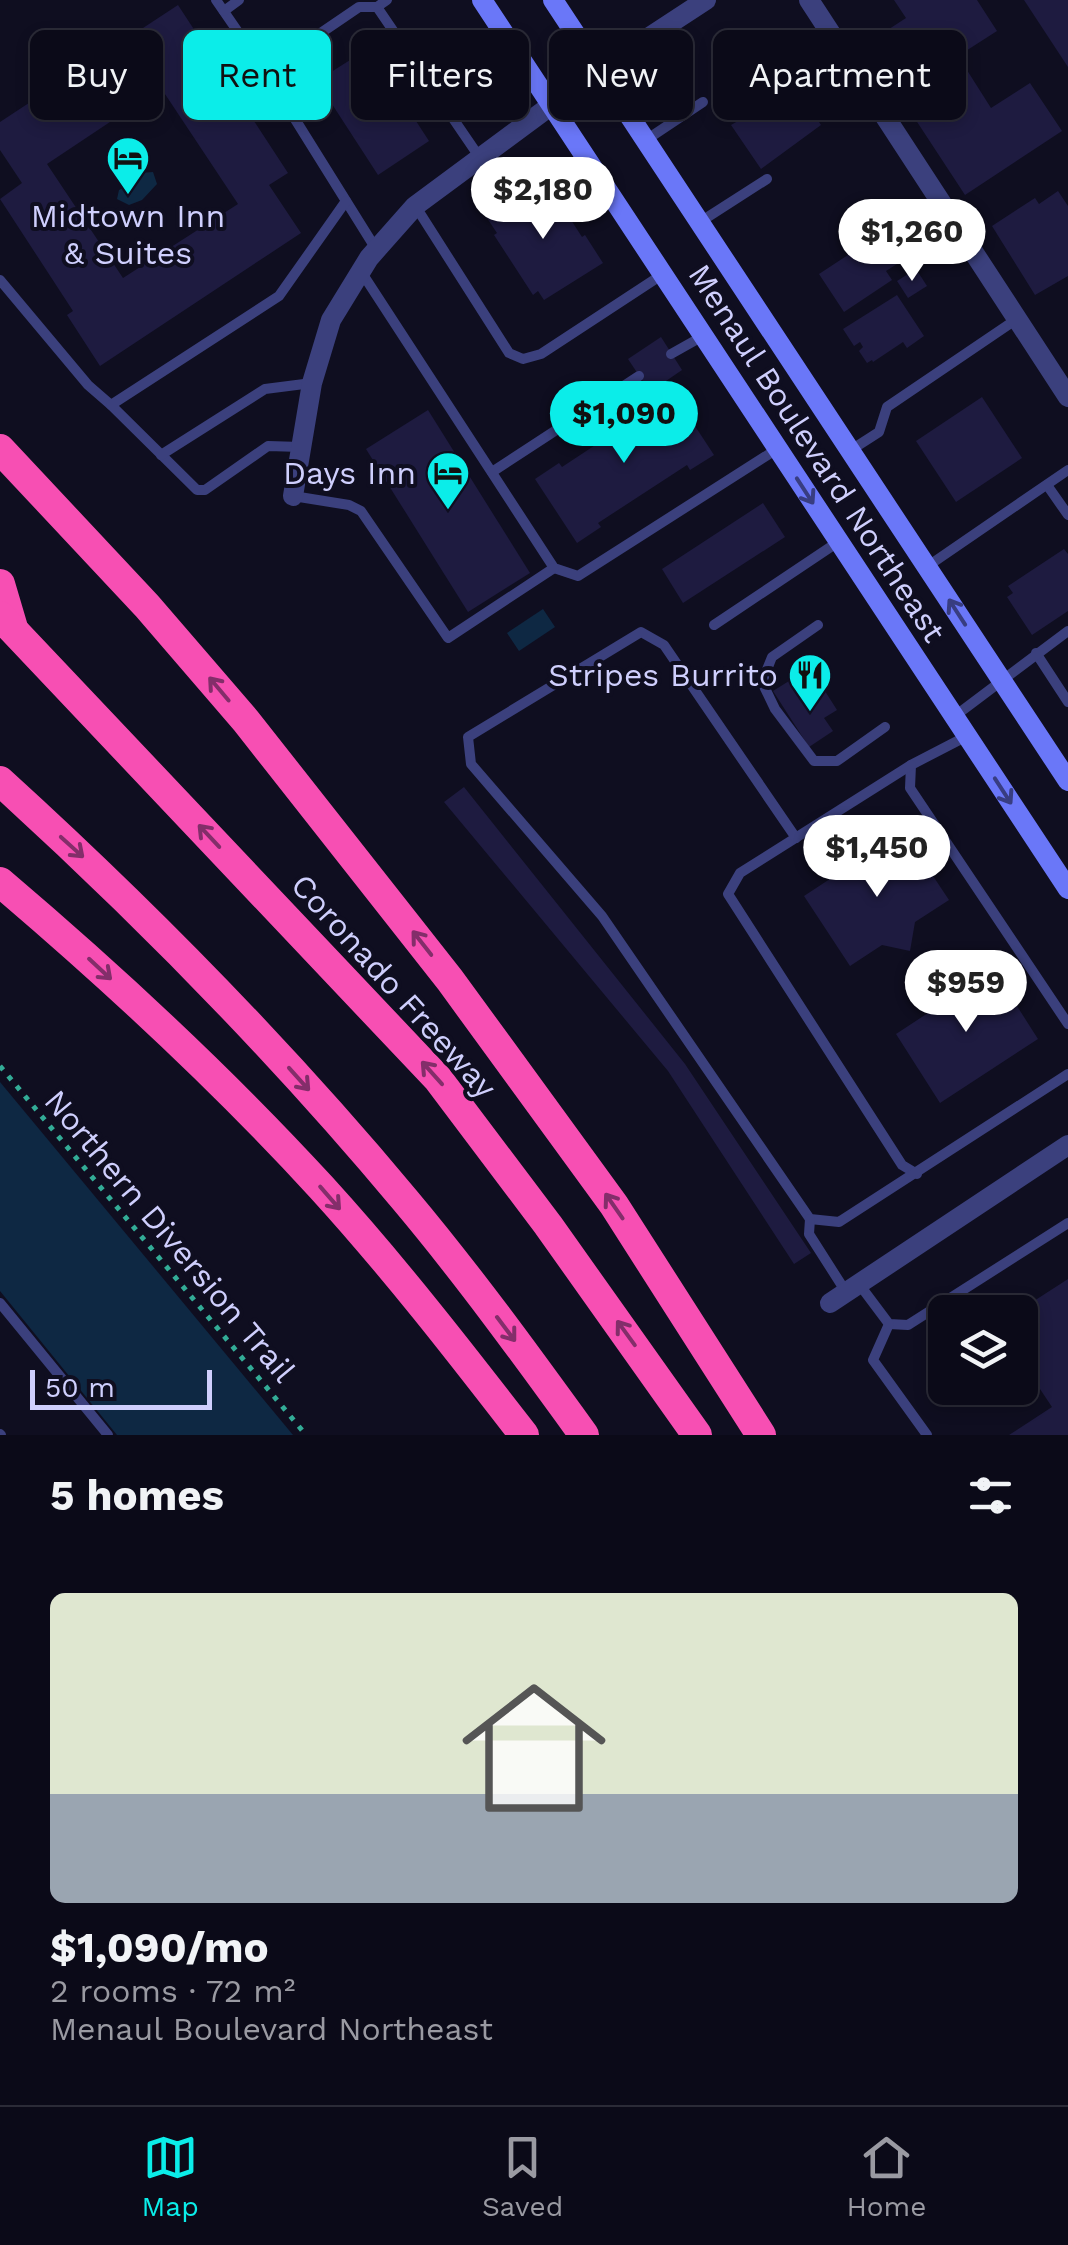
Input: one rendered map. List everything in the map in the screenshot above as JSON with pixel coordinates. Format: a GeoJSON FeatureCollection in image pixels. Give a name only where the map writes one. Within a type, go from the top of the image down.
{"type":"FeatureCollection","features":[{"type":"Feature","properties":{"kind":"highway"},"geometry":{"type":"LineString","coordinates":[[0,449],[147,606],[246,721],[450,980],[614,1205],[761,1435]]}},
{"type":"Feature","properties":{"kind":"highway"},"geometry":{"type":"LineString","coordinates":[[0,584],[7,622]]}},
{"type":"Feature","properties":{"kind":"highway","name":"Coronado Freeway"},"geometry":{"type":"LineString","coordinates":[[7,622],[438,1079],[548,1225],[697,1435]]}},
{"type":"Feature","properties":{"kind":"highway"},"geometry":{"type":"LineString","coordinates":[[0,781],[210,982],[316,1098],[406,1201],[584,1435]]}},
{"type":"Feature","properties":{"kind":"highway"},"geometry":{"type":"LineString","coordinates":[[0,882],[185,1047],[321,1188],[429,1313],[524,1435]]}},
{"type":"Feature","properties":{"kind":"main road","name":"Menaul Boulevard Northeast"},"geometry":{"type":"LineString","coordinates":[[482,0],[549,104]]}},
{"type":"Feature","properties":{"kind":"main road","name":"Menaul Boulevard Northeast"},"geometry":{"type":"LineString","coordinates":[[553,0],[573,30]]}},
{"type":"Feature","properties":{"kind":"main road","name":"Menaul Boulevard Northeast"},"geometry":{"type":"LineString","coordinates":[[559,120],[1068,889]]}},
{"type":"Feature","properties":{"kind":"main road","name":"Menaul Boulevard Northeast"},"geometry":{"type":"LineString","coordinates":[[631,120],[1067,776]]}},
{"type":"Feature","properties":{"kind":"street"},"geometry":{"type":"LineString","coordinates":[[660,30],[706,0]]}},
{"type":"Feature","properties":{"kind":"street"},"geometry":{"type":"LineString","coordinates":[[809,0],[1068,397]]}},
{"type":"Feature","properties":{"kind":"street"},"geometry":{"type":"LineString","coordinates":[[292,496],[312,383],[331,320],[361,272],[416,206],[549,107]]}},
{"type":"Feature","properties":{"kind":"street"},"geometry":{"type":"LineString","coordinates":[[845,1293],[1068,1146]]}},
{"type":"Feature","properties":{"kind":"lane"},"geometry":{"type":"LineString","coordinates":[[216,0],[237,30]]}},
{"type":"Feature","properties":{"kind":"lane"},"geometry":{"type":"LineString","coordinates":[[224,11],[239,0]]}},
{"type":"Feature","properties":{"kind":"lane"},"geometry":{"type":"LineString","coordinates":[[325,30],[359,7],[382,4],[480,158]]}},
{"type":"Feature","properties":{"kind":"lane"},"geometry":{"type":"LineString","coordinates":[[645,141],[703,102]]}},
{"type":"Feature","properties":{"kind":"lane"},"geometry":{"type":"LineString","coordinates":[[296,120],[376,250]]}},
{"type":"Feature","properties":{"kind":"lane"},"geometry":{"type":"LineString","coordinates":[[700,223],[767,179]]}},
{"type":"Feature","properties":{"kind":"lane"},"geometry":{"type":"LineString","coordinates":[[112,405],[279,296],[346,201]]}},
{"type":"Feature","properties":{"kind":"lane"},"geometry":{"type":"LineString","coordinates":[[416,206],[509,353],[523,359],[541,354],[663,274]]}},
{"type":"Feature","properties":{"kind":"lane"},"geometry":{"type":"LineString","coordinates":[[361,272],[554,568],[578,576],[777,449]]}},
{"type":"Feature","properties":{"kind":"lane"},"geometry":{"type":"LineString","coordinates":[[0,280],[88,385],[197,490],[205,490],[268,446],[301,447]]}},
{"type":"Feature","properties":{"kind":"lane"},"geometry":{"type":"LineString","coordinates":[[851,450],[879,432],[887,407],[1016,320]]}},
{"type":"Feature","properties":{"kind":"lane"},"geometry":{"type":"LineString","coordinates":[[672,354],[704,336]]}},
{"type":"Feature","properties":{"kind":"lane"},"geometry":{"type":"LineString","coordinates":[[492,472],[638,376]]}},
{"type":"Feature","properties":{"kind":"lane"},"geometry":{"type":"LineString","coordinates":[[161,455],[265,389],[312,383]]}},
{"type":"Feature","properties":{"kind":"lane"},"geometry":{"type":"LineString","coordinates":[[928,566],[1068,470]]}},
{"type":"Feature","properties":{"kind":"lane"},"geometry":{"type":"LineString","coordinates":[[1047,484],[1068,515]]}},
{"type":"Feature","properties":{"kind":"lane"},"geometry":{"type":"LineString","coordinates":[[292,496],[348,505],[361,511],[448,638],[554,568]]}},
{"type":"Feature","properties":{"kind":"lane"},"geometry":{"type":"LineString","coordinates":[[714,625],[838,542]]}},
{"type":"Feature","properties":{"kind":"lane"},"geometry":{"type":"LineString","coordinates":[[818,625],[772,657],[762,682],[775,709],[814,762],[837,761],[885,728]]}},
{"type":"Feature","properties":{"kind":"lane"},"geometry":{"type":"LineString","coordinates":[[954,717],[1068,631]]}},
{"type":"Feature","properties":{"kind":"lane"},"geometry":{"type":"LineString","coordinates":[[796,838],[664,645],[641,632],[468,737],[470,764],[602,916],[810,1219],[808,1234],[845,1293],[889,1324],[908,1324],[1068,1223]]}},
{"type":"Feature","properties":{"kind":"lane"},"geometry":{"type":"LineString","coordinates":[[1036,653],[1068,702]]}},
{"type":"Feature","properties":{"kind":"lane"},"geometry":{"type":"LineString","coordinates":[[917,1174],[902,1165],[728,894],[740,873],[911,765],[966,736]]}},
{"type":"Feature","properties":{"kind":"lane"},"geometry":{"type":"LineString","coordinates":[[911,765],[910,788],[1068,1024]]}},
{"type":"Feature","properties":{"kind":"lane"},"geometry":{"type":"LineString","coordinates":[[810,1219],[839,1222],[1068,1074]]}},
{"type":"Feature","properties":{"kind":"lane"},"geometry":{"type":"LineString","coordinates":[[0,1303],[108,1435]]}},
{"type":"Feature","properties":{"kind":"lane"},"geometry":{"type":"LineString","coordinates":[[889,1324],[874,1360],[928,1435]]}},
{"type":"Feature","properties":{"kind":"path","name":"Northern Diversion Trail"},"geometry":{"type":"LineString","coordinates":[[0,1066],[306,1435]]}},
{"type":"Feature","properties":{"kind":"water"},"geometry":{"type":"Polygon","coordinates":[[[153,172],[157,184],[142,200],[129,205],[117,199],[119,190],[133,183],[140,173],[153,172]]]}},
{"type":"Feature","properties":{"kind":"water"},"geometry":{"type":"Polygon","coordinates":[[[543,609],[555,627],[519,651],[507,633],[543,609]]]}},
{"type":"Feature","properties":{"kind":"water"},"geometry":{"type":"Polygon","coordinates":[[[0,1082],[293,1435],[117,1435],[0,1291],[0,1082]]]}},
{"type":"Feature","properties":{"kind":"building"},"geometry":{"type":"Polygon","coordinates":[[[894,0],[977,0],[997,31],[966,51],[966,30],[888,30],[906,18],[894,0]]]}},
{"type":"Feature","properties":{"kind":"building"},"geometry":{"type":"Polygon","coordinates":[[[1024,0],[1068,0],[1068,67],[1024,0]]]}},
{"type":"Feature","properties":{"kind":"building"},"geometry":{"type":"Polygon","coordinates":[[[178,5],[194,30],[183,30],[183,120],[253,120],[288,173],[269,185],[301,233],[100,366],[67,315],[73,311],[0,199],[22,183],[0,150],[0,122],[30,102],[30,120],[113,120],[47,164],[123,278],[238,204],[163,91],[163,30],[140,30],[178,5]]]}},
{"type":"Feature","properties":{"kind":"building"},"geometry":{"type":"Polygon","coordinates":[[[351,59],[351,120],[415,120],[429,141],[378,175],[331,103],[331,72],[351,59]]]}},
{"type":"Feature","properties":{"kind":"building"},"geometry":{"type":"Polygon","coordinates":[[[966,69],[991,108],[1030,83],[1062,131],[965,195],[916,120],[966,120],[966,69]]]}},
{"type":"Feature","properties":{"kind":"building"},"geometry":{"type":"Polygon","coordinates":[[[818,120],[821,125],[761,169],[731,125],[738,121],[818,120]]]}},
{"type":"Feature","properties":{"kind":"building"},"geometry":{"type":"Polygon","coordinates":[[[546,181],[603,263],[544,300],[538,291],[533,295],[487,218],[546,181]]]}},
{"type":"Feature","properties":{"kind":"building"},"geometry":{"type":"Polygon","coordinates":[[[1058,191],[1068,206],[1068,276],[1035,295],[992,226],[1035,198],[1039,204],[1058,191]]]}},
{"type":"Feature","properties":{"kind":"building"},"geometry":{"type":"Polygon","coordinates":[[[889,206],[919,250],[886,271],[892,280],[844,312],[819,274],[851,253],[849,233],[889,206]]]}},
{"type":"Feature","properties":{"kind":"building"},"geometry":{"type":"Polygon","coordinates":[[[916,269],[927,286],[908,298],[897,281],[916,269]]]}},
{"type":"Feature","properties":{"kind":"building"},"geometry":{"type":"Polygon","coordinates":[[[897,295],[924,336],[907,348],[903,342],[867,363],[859,351],[863,347],[860,342],[854,346],[843,329],[897,295]]]}},
{"type":"Feature","properties":{"kind":"building"},"geometry":{"type":"Polygon","coordinates":[[[661,337],[682,370],[650,392],[628,359],[661,337]]]}},
{"type":"Feature","properties":{"kind":"building"},"geometry":{"type":"Polygon","coordinates":[[[672,391],[714,455],[690,470],[687,465],[598,523],[601,527],[577,543],[535,479],[559,463],[562,467],[672,391]]]}},
{"type":"Feature","properties":{"kind":"building"},"geometry":{"type":"Polygon","coordinates":[[[982,397],[1022,458],[956,502],[916,441],[982,397]]]}},
{"type":"Feature","properties":{"kind":"building","name":"Days Inn"},"geometry":{"type":"Polygon","coordinates":[[[428,410],[530,573],[468,612],[366,449],[428,410]]]}},
{"type":"Feature","properties":{"kind":"building"},"geometry":{"type":"Polygon","coordinates":[[[763,503],[785,537],[683,603],[662,569],[763,503]]]}},
{"type":"Feature","properties":{"kind":"building"},"geometry":{"type":"Polygon","coordinates":[[[1064,549],[1068,554],[1068,611],[1032,635],[1007,597],[1013,593],[1008,586],[1064,549]]]}},
{"type":"Feature","properties":{"kind":"building","name":"Stripes Burrito"},"geometry":{"type":"Polygon","coordinates":[[[789,681],[794,688],[800,684],[809,698],[823,688],[837,710],[824,718],[833,731],[809,747],[773,691],[789,681]]]}},
{"type":"Feature","properties":{"kind":"building"},"geometry":{"type":"Polygon","coordinates":[[[464,787],[685,1064],[811,1253],[794,1264],[668,1071],[444,802],[464,787]]]}},
{"type":"Feature","properties":{"kind":"building"},"geometry":{"type":"Polygon","coordinates":[[[903,831],[949,900],[915,922],[910,951],[882,945],[850,966],[804,896],[903,831]]]}},
{"type":"Feature","properties":{"kind":"building"},"geometry":{"type":"Polygon","coordinates":[[[994,970],[1038,1039],[940,1103],[896,1034],[928,1013],[934,985],[962,991],[994,970]]]}},
{"type":"Feature","properties":{"kind":"building"},"geometry":{"type":"Polygon","coordinates":[[[1068,1279],[1068,1435],[1009,1435],[1052,1407],[1038,1386],[1038,1298],[1068,1279]]]}},
{"type":"Feature","properties":{"kind":"place","name":"Midtown Inn & Suites"},"geometry":{"type":"Point","coordinates":[128,196]}},
{"type":"Feature","properties":{"kind":"place","name":"Days Inn"},"geometry":{"type":"Point","coordinates":[448,511]}},
{"type":"Feature","properties":{"kind":"place","name":"Stripes Burrito"},"geometry":{"type":"Point","coordinates":[810,713]}}]}
